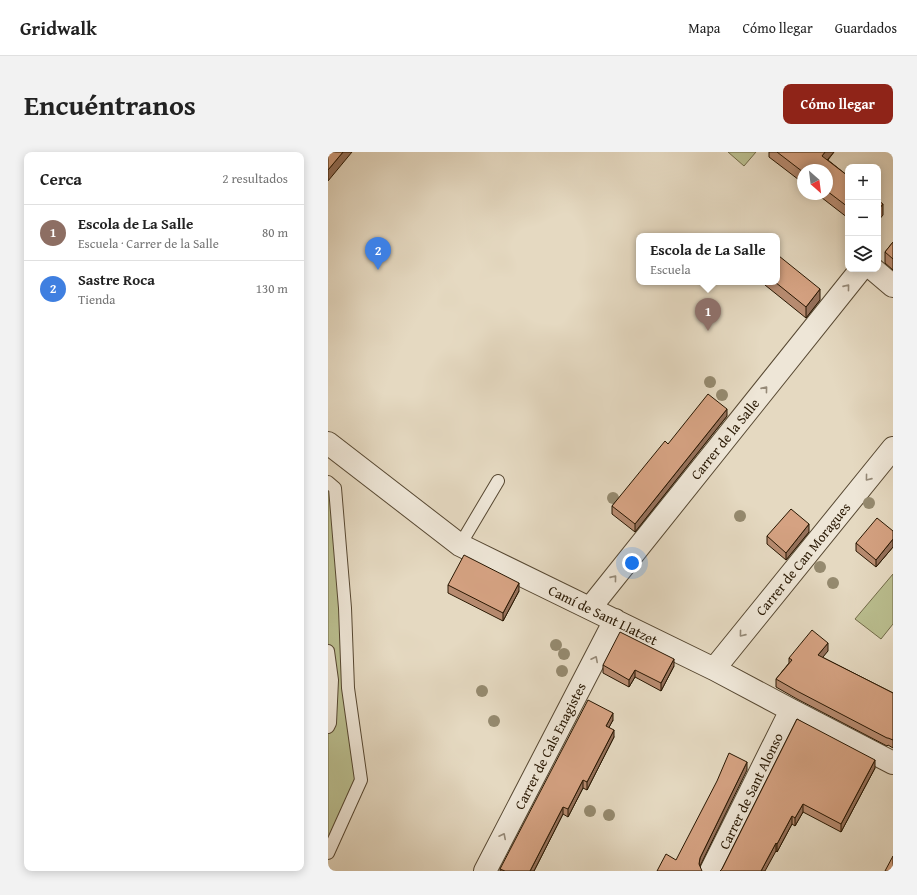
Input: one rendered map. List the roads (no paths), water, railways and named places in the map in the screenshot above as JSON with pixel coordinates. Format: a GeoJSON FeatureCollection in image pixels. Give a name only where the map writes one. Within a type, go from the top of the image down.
{"type":"FeatureCollection","features":[{"type":"Feature","properties":{"kind":"street","name":"Carrer de la Salle"},"geometry":{"type":"LineString","coordinates":[[590,608],[859,272]]}},
{"type":"Feature","properties":{"kind":"street"},"geometry":{"type":"LineString","coordinates":[[876,272],[893,286]]}},
{"type":"Feature","properties":{"kind":"street","name":"Camí de Sant Llatzet"},"geometry":{"type":"LineString","coordinates":[[328,443],[460,544],[714,669],[893,763]]}},
{"type":"Feature","properties":{"kind":"street","name":"Carrer de Can Moragues"},"geometry":{"type":"LineString","coordinates":[[714,669],[893,448]]}},
{"type":"Feature","properties":{"kind":"street","name":"Carrer de Cals Enagistes"},"geometry":{"type":"LineString","coordinates":[[485,871],[615,620]]}},
{"type":"Feature","properties":{"kind":"street","name":"Carrer de Sant Alonso"},"geometry":{"type":"LineString","coordinates":[[711,871],[791,710]]}},
{"type":"Feature","properties":{"kind":"lane"},"geometry":{"type":"LineString","coordinates":[[460,544],[498,481]]}},
{"type":"Feature","properties":{"kind":"lane"},"geometry":{"type":"LineString","coordinates":[[328,482],[335,488],[345,608],[348,688],[361,780],[328,853]]}},
{"type":"Feature","properties":{"kind":"lane"},"geometry":{"type":"LineString","coordinates":[[328,652],[332,680],[330,722],[328,727]]}},
{"type":"Feature","properties":{"kind":"place","name":"Sastre Roca"},"geometry":{"type":"Point","coordinates":[378,270]}},
{"type":"Feature","properties":{"kind":"place","name":"Escola de La Salle"},"geometry":{"type":"Point","coordinates":[708,331]}}]}
